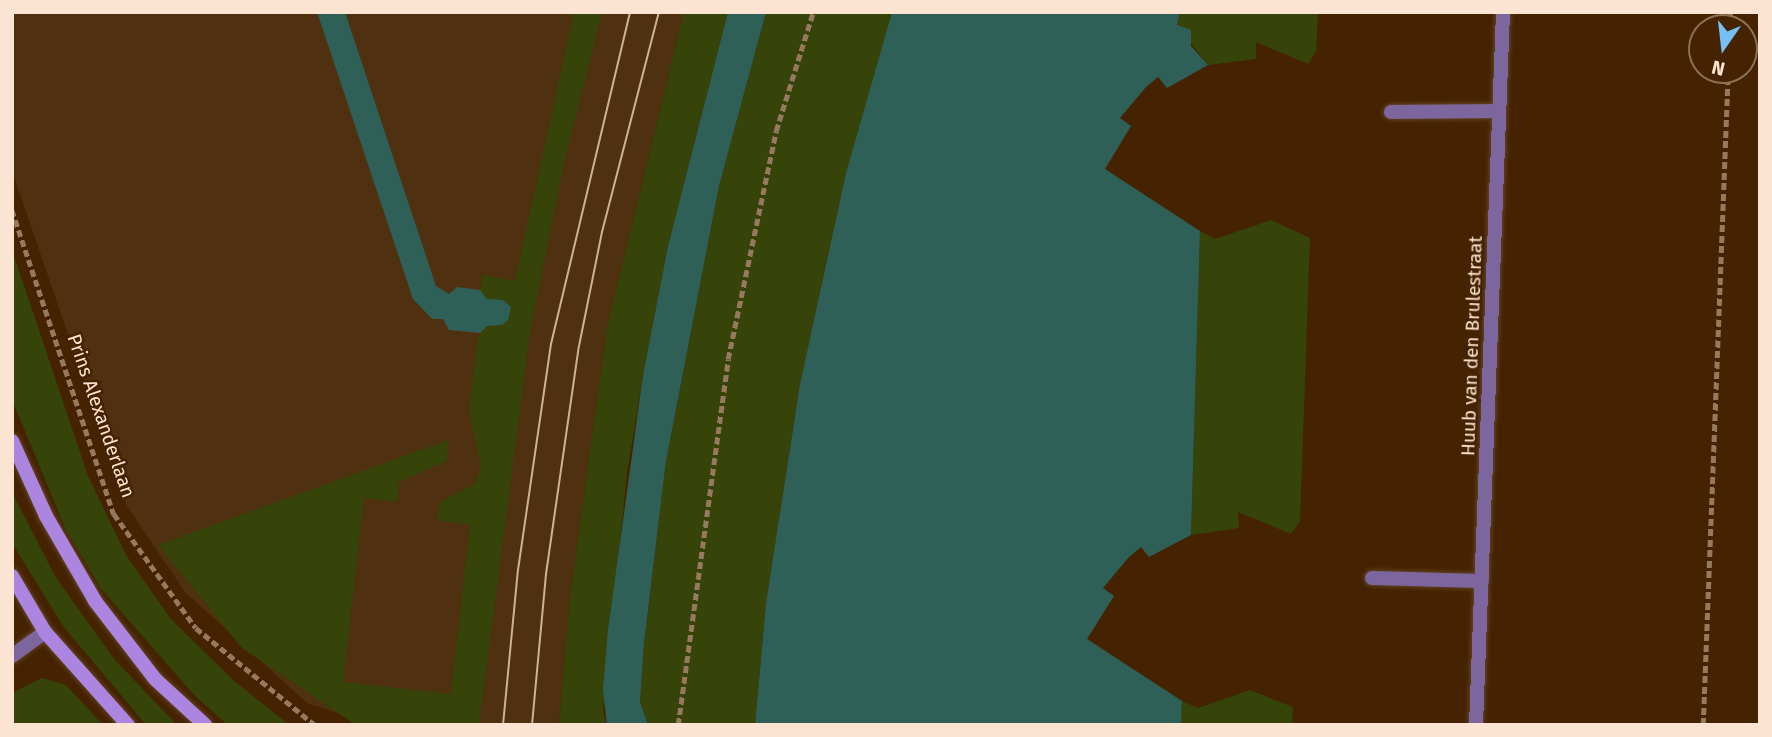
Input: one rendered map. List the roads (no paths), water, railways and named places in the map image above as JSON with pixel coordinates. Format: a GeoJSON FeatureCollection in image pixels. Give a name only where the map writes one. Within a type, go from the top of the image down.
{"type":"FeatureCollection","features":[{"type":"Feature","properties":{"kind":"main road"},"geometry":{"type":"LineString","coordinates":[[12,441],[46,516],[95,601],[155,679],[205,725]]}},
{"type":"Feature","properties":{"kind":"main road"},"geometry":{"type":"LineString","coordinates":[[12,576],[45,632],[128,725]]}},
{"type":"Feature","properties":{"kind":"street","name":"Huub van den Brulestraat"},"geometry":{"type":"LineString","coordinates":[[1476,725],[1503,12]]}},
{"type":"Feature","properties":{"kind":"street"},"geometry":{"type":"LineString","coordinates":[[1391,112],[1499,111]]}},
{"type":"Feature","properties":{"kind":"street"},"geometry":{"type":"LineString","coordinates":[[1372,578],[1482,581]]}},
{"type":"Feature","properties":{"kind":"street"},"geometry":{"type":"LineString","coordinates":[[12,656],[45,632]]}},
{"type":"Feature","properties":{"kind":"water"},"geometry":{"type":"Polygon","coordinates":[[[317,12],[345,12],[436,286],[449,294],[457,287],[480,290],[487,299],[503,300],[511,307],[508,320],[502,325],[487,326],[480,333],[449,330],[443,319],[432,319],[413,299],[317,12]]]}},
{"type":"Feature","properties":{"kind":"water"},"geometry":{"type":"Polygon","coordinates":[[[728,12],[766,12],[719,186],[666,461],[644,643],[640,702],[648,725],[607,725],[603,690],[608,630],[643,375],[668,246],[728,12]]]}},
{"type":"Feature","properties":{"kind":"water"},"geometry":{"type":"Polygon","coordinates":[[[892,12],[1180,12],[1177,25],[1191,30],[1191,46],[1208,65],[1167,88],[1158,77],[1146,87],[1120,118],[1131,126],[1105,169],[1200,231],[1191,535],[1149,557],[1141,547],[1129,557],[1103,588],[1114,596],[1087,639],[1182,701],[1181,725],[755,725],[766,603],[800,384],[846,173],[892,12]]]}},
{"type":"Feature","properties":{"kind":"tram line"},"geometry":{"type":"LineString","coordinates":[[503,725],[518,570],[551,344],[630,12]]}},
{"type":"Feature","properties":{"kind":"tram line"},"geometry":{"type":"LineString","coordinates":[[532,725],[546,574],[579,346],[602,232],[659,12]]}}]}
